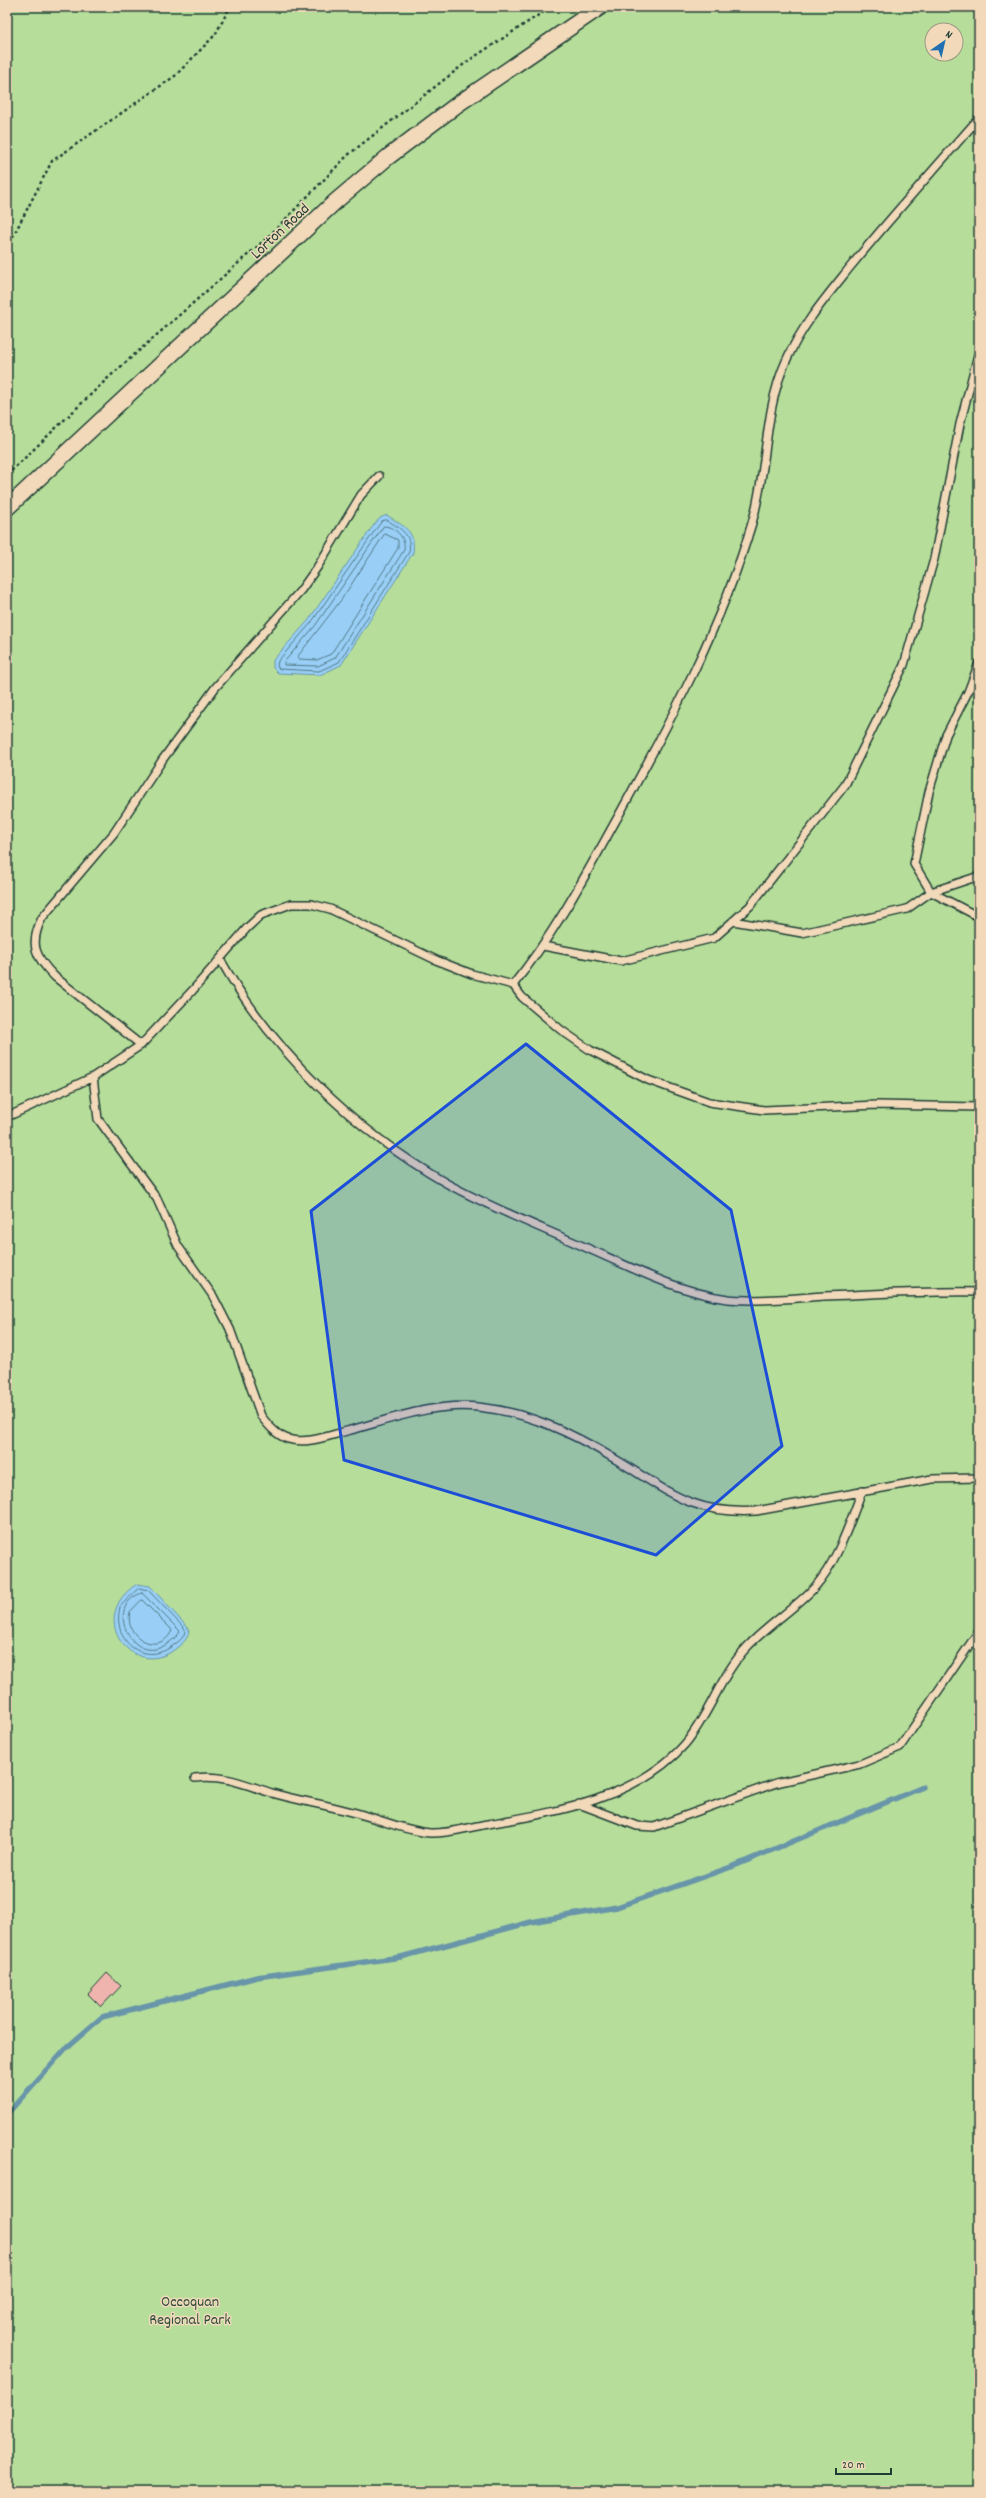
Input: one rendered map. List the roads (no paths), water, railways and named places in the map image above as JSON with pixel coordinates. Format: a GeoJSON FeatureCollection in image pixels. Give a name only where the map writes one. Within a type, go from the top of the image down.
{"type":"FeatureCollection","features":[{"type":"Feature","properties":{"kind":"street","name":"Lorton Road"},"geometry":{"type":"LineString","coordinates":[[7,508],[336,202],[388,157],[458,104],[600,7]]}},
{"type":"Feature","properties":{"kind":"lane"},"geometry":{"type":"LineString","coordinates":[[513,985],[543,946],[563,916],[635,786],[710,635],[753,521],[775,393],[785,362],[799,334],[816,309],[870,243],[979,118]]}},
{"type":"Feature","properties":{"kind":"lane"},"geometry":{"type":"LineString","coordinates":[[543,946],[621,961],[714,938],[750,906],[845,785],[904,665],[934,559],[960,424],[979,351]]}},
{"type":"Feature","properties":{"kind":"lane"},"geometry":{"type":"LineString","coordinates":[[141,1045],[42,964],[35,943],[36,931],[42,918],[114,833],[163,759],[215,688],[301,590],[318,566],[361,495],[379,476]]}},
{"type":"Feature","properties":{"kind":"lane"},"geometry":{"type":"LineString","coordinates":[[979,663],[968,692],[946,735],[929,792],[914,864],[931,892],[979,917]]}},
{"type":"Feature","properties":{"kind":"lane"},"geometry":{"type":"LineString","coordinates":[[734,921],[802,933],[907,909],[931,892],[979,876]]}},
{"type":"Feature","properties":{"kind":"lane"},"geometry":{"type":"LineString","coordinates":[[7,1117],[93,1077],[141,1045],[247,928],[261,915],[279,907],[311,904],[341,914],[443,963],[472,974],[513,985],[533,1007],[590,1050],[648,1080],[709,1102],[764,1110],[877,1105],[979,1107]]}},
{"type":"Feature","properties":{"kind":"lane"},"geometry":{"type":"LineString","coordinates":[[220,958],[254,1011],[287,1051],[330,1097],[375,1135],[412,1163],[448,1184],[589,1249],[687,1289],[728,1299],[759,1300],[923,1291],[979,1292]]}},
{"type":"Feature","properties":{"kind":"lane"},"geometry":{"type":"LineString","coordinates":[[93,1077],[98,1119],[157,1199],[178,1246],[213,1296],[230,1329],[261,1416],[277,1433],[298,1440],[317,1439],[414,1413],[440,1408],[469,1406],[501,1409],[554,1426],[615,1459],[677,1498],[714,1510],[756,1511],[932,1479],[979,1478]]}},
{"type":"Feature","properties":{"kind":"lane"},"geometry":{"type":"LineString","coordinates":[[196,1778],[212,1776],[229,1779],[274,1794],[365,1815],[404,1829],[431,1833],[535,1816],[580,1804],[614,1792],[641,1779],[667,1763],[686,1742],[704,1716],[730,1668],[748,1645],[796,1604],[821,1579],[840,1546],[862,1491]]}},
{"type":"Feature","properties":{"kind":"lane"},"geometry":{"type":"LineString","coordinates":[[580,1804],[637,1826],[654,1827],[776,1783],[860,1764],[900,1747],[979,1632]]}},
{"type":"Feature","properties":{"kind":"water"},"geometry":{"type":"Polygon","coordinates":[[[387,515],[403,526],[411,534],[413,539],[413,553],[341,665],[320,675],[278,673],[273,668],[273,660],[308,621],[373,526],[380,518],[387,515]]]}},
{"type":"Feature","properties":{"kind":"water"},"geometry":{"type":"Polygon","coordinates":[[[137,1584],[150,1586],[189,1629],[188,1636],[182,1643],[174,1650],[158,1657],[143,1657],[130,1651],[120,1641],[115,1627],[115,1612],[122,1598],[137,1584]]]}},
{"type":"Feature","properties":{"kind":"waterway"},"geometry":{"type":"LineString","coordinates":[[7,2114],[65,2049],[102,2017],[257,1977],[401,1957],[531,1922],[617,1907],[734,1866],[923,1787]]}},
{"type":"Feature","properties":{"kind":"park label","name":"Occoquan Regional Park"},"geometry":{"type":"Point","coordinates":[190,2309]}}]}
